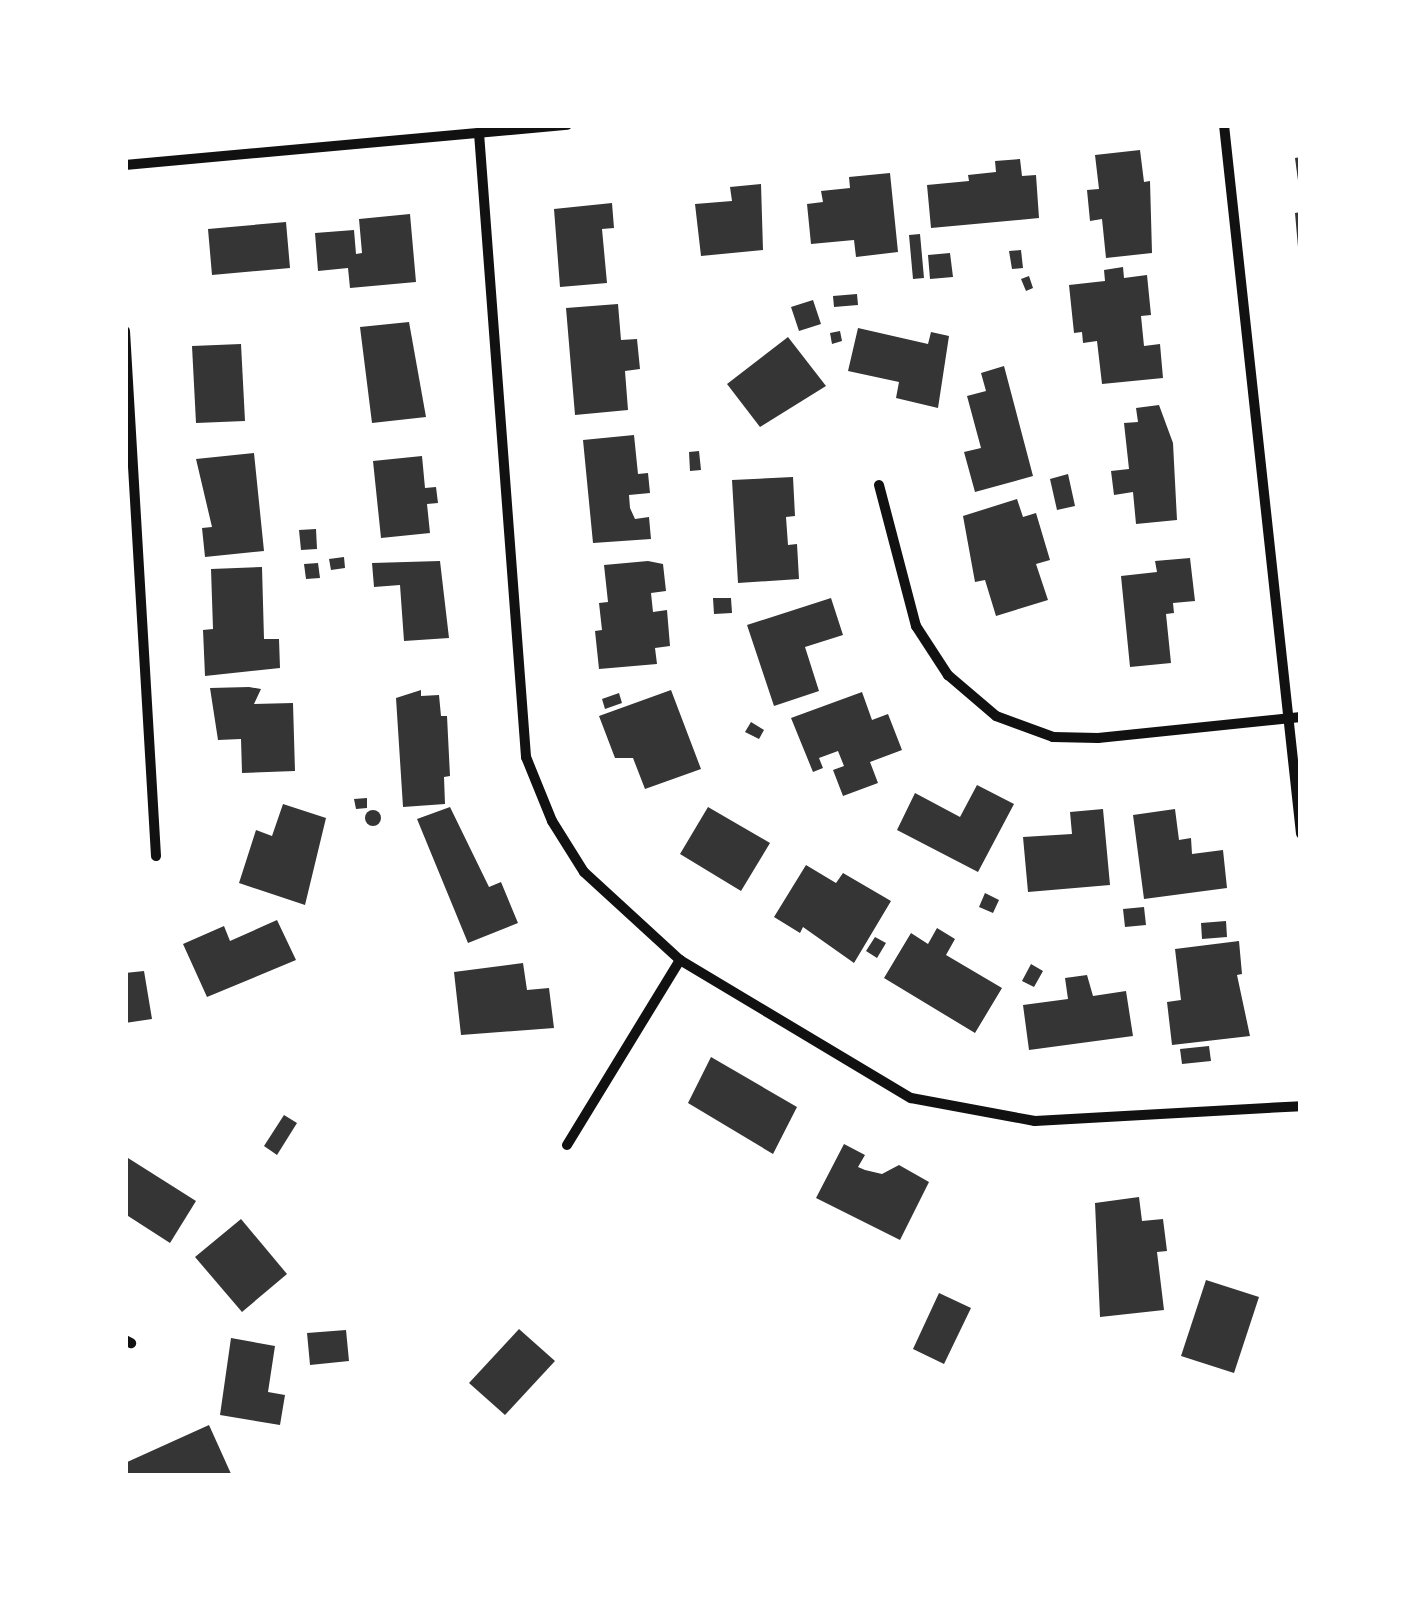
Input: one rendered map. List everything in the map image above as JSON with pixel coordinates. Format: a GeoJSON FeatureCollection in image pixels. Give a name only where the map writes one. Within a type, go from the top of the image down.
{"type":"FeatureCollection","features":[{"type":"Feature","properties":{"kind":"street"},"geometry":{"type":"LineString","coordinates":[[125,165],[567,125]]}},
{"type":"Feature","properties":{"kind":"street"},"geometry":{"type":"LineString","coordinates":[[1224,125],[1301,834]]}},
{"type":"Feature","properties":{"kind":"street"},"geometry":{"type":"LineString","coordinates":[[478,133],[526,757],[552,821],[584,872],[680,960],[911,1098],[1034,1121],[1301,1106]]}},
{"type":"Feature","properties":{"kind":"street"},"geometry":{"type":"LineString","coordinates":[[125,332],[156,856]]}},
{"type":"Feature","properties":{"kind":"street"},"geometry":{"type":"LineString","coordinates":[[879,485],[916,626],[948,675],[996,716],[1053,737],[1098,738],[1301,717]]}},
{"type":"Feature","properties":{"kind":"street"},"geometry":{"type":"LineString","coordinates":[[567,1145],[680,960]]}},
{"type":"Feature","properties":{"kind":"building"},"geometry":{"type":"Polygon","coordinates":[[[1140,150],[1144,182],[1150,181],[1152,253],[1106,258],[1102,219],[1090,221],[1087,190],[1099,189],[1095,155],[1140,150]]]}},
{"type":"Feature","properties":{"kind":"building"},"geometry":{"type":"Polygon","coordinates":[[[1301,157],[1301,188],[1299,188],[1295,158],[1301,157]]]}},
{"type":"Feature","properties":{"kind":"building"},"geometry":{"type":"Polygon","coordinates":[[[1020,159],[1022,176],[1036,175],[1039,218],[931,228],[927,185],[969,181],[968,175],[996,172],[995,161],[1020,159]]]}},
{"type":"Feature","properties":{"kind":"building"},"geometry":{"type":"Polygon","coordinates":[[[890,173],[898,252],[856,257],[854,240],[811,244],[807,204],[823,202],[821,191],[850,188],[849,177],[890,173]]]}},
{"type":"Feature","properties":{"kind":"building"},"geometry":{"type":"Polygon","coordinates":[[[761,184],[763,250],[701,256],[695,204],[732,201],[730,187],[761,184]]]}},
{"type":"Feature","properties":{"kind":"building"},"geometry":{"type":"Polygon","coordinates":[[[612,203],[614,228],[602,229],[607,283],[560,287],[554,209],[612,203]]]}},
{"type":"Feature","properties":{"kind":"building"},"geometry":{"type":"Polygon","coordinates":[[[1301,212],[1301,247],[1298,247],[1295,213],[1301,212]]]}},
{"type":"Feature","properties":{"kind":"building"},"geometry":{"type":"Polygon","coordinates":[[[410,214],[416,282],[350,288],[348,268],[318,271],[315,233],[354,230],[356,254],[362,253],[359,219],[410,214]]]}},
{"type":"Feature","properties":{"kind":"building"},"geometry":{"type":"Polygon","coordinates":[[[286,222],[290,268],[212,275],[208,229],[286,222]]]}},
{"type":"Feature","properties":{"kind":"building"},"geometry":{"type":"Polygon","coordinates":[[[920,234],[924,278],[913,279],[909,235],[920,234]]]}},
{"type":"Feature","properties":{"kind":"building"},"geometry":{"type":"Polygon","coordinates":[[[1021,250],[1023,268],[1012,269],[1009,251],[1021,250]]]}},
{"type":"Feature","properties":{"kind":"building"},"geometry":{"type":"Polygon","coordinates":[[[950,253],[953,277],[930,279],[928,255],[950,253]]]}},
{"type":"Feature","properties":{"kind":"building"},"geometry":{"type":"Polygon","coordinates":[[[1123,267],[1124,278],[1147,275],[1151,315],[1141,316],[1144,346],[1160,344],[1163,378],[1102,384],[1097,341],[1083,343],[1082,332],[1074,333],[1069,285],[1105,281],[1104,270],[1123,267]]]}},
{"type":"Feature","properties":{"kind":"building"},"geometry":{"type":"Polygon","coordinates":[[[1029,276],[1033,288],[1026,291],[1021,279],[1029,276]]]}},
{"type":"Feature","properties":{"kind":"building"},"geometry":{"type":"Polygon","coordinates":[[[857,294],[858,305],[834,307],[833,296],[857,294]]]}},
{"type":"Feature","properties":{"kind":"building"},"geometry":{"type":"Polygon","coordinates":[[[813,300],[821,324],[799,331],[791,307],[813,300]]]}},
{"type":"Feature","properties":{"kind":"building"},"geometry":{"type":"Polygon","coordinates":[[[618,304],[621,340],[637,339],[640,369],[625,371],[628,410],[575,415],[566,308],[618,304]]]}},
{"type":"Feature","properties":{"kind":"building"},"geometry":{"type":"Polygon","coordinates":[[[409,322],[426,417],[372,423],[360,327],[409,322]]]}},
{"type":"Feature","properties":{"kind":"building"},"geometry":{"type":"Polygon","coordinates":[[[858,328],[928,344],[931,332],[949,336],[938,408],[896,398],[899,382],[848,371],[858,328]]]}},
{"type":"Feature","properties":{"kind":"building"},"geometry":{"type":"Polygon","coordinates":[[[840,331],[842,341],[832,344],[830,333],[840,331]]]}},
{"type":"Feature","properties":{"kind":"building"},"geometry":{"type":"Polygon","coordinates":[[[788,337],[826,386],[760,427],[727,384],[788,337]]]}},
{"type":"Feature","properties":{"kind":"building"},"geometry":{"type":"Polygon","coordinates":[[[241,344],[245,421],[196,423],[192,346],[241,344]]]}},
{"type":"Feature","properties":{"kind":"building"},"geometry":{"type":"Polygon","coordinates":[[[1004,366],[1033,476],[975,492],[964,452],[981,448],[967,396],[986,391],[981,373],[1004,366]]]}},
{"type":"Feature","properties":{"kind":"building"},"geometry":{"type":"Polygon","coordinates":[[[1159,405],[1173,443],[1177,520],[1136,524],[1133,492],[1114,495],[1111,471],[1129,469],[1124,423],[1138,422],[1136,408],[1159,405]]]}},
{"type":"Feature","properties":{"kind":"building"},"geometry":{"type":"Polygon","coordinates":[[[634,435],[638,474],[648,473],[650,493],[629,495],[630,508],[635,519],[649,517],[651,539],[593,543],[583,440],[634,435]]]}},
{"type":"Feature","properties":{"kind":"building"},"geometry":{"type":"Polygon","coordinates":[[[699,451],[701,470],[690,471],[689,452],[699,451]]]}},
{"type":"Feature","properties":{"kind":"building"},"geometry":{"type":"Polygon","coordinates":[[[254,453],[264,551],[205,557],[202,528],[212,527],[196,459],[254,453]]]}},
{"type":"Feature","properties":{"kind":"building"},"geometry":{"type":"Polygon","coordinates":[[[422,456],[425,488],[436,487],[438,503],[427,504],[430,533],[381,538],[373,461],[422,456]]]}},
{"type":"Feature","properties":{"kind":"building"},"geometry":{"type":"Polygon","coordinates":[[[1068,474],[1075,506],[1057,510],[1050,479],[1068,474]]]}},
{"type":"Feature","properties":{"kind":"building"},"geometry":{"type":"Polygon","coordinates":[[[793,477],[795,516],[786,517],[788,545],[797,544],[799,579],[738,583],[732,480],[793,477]]]}},
{"type":"Feature","properties":{"kind":"building"},"geometry":{"type":"Polygon","coordinates":[[[1017,499],[1023,517],[1036,513],[1050,560],[1036,564],[1048,600],[996,616],[985,580],[975,582],[963,516],[1017,499]]]}},
{"type":"Feature","properties":{"kind":"building"},"geometry":{"type":"Polygon","coordinates":[[[316,529],[317,549],[301,550],[299,530],[316,529]]]}},
{"type":"Feature","properties":{"kind":"building"},"geometry":{"type":"Polygon","coordinates":[[[344,557],[345,568],[331,570],[329,559],[344,557]]]}},
{"type":"Feature","properties":{"kind":"building"},"geometry":{"type":"Polygon","coordinates":[[[1190,558],[1195,601],[1173,603],[1174,613],[1166,614],[1171,663],[1130,667],[1121,576],[1157,572],[1155,561],[1190,558]]]}},
{"type":"Feature","properties":{"kind":"building"},"geometry":{"type":"Polygon","coordinates":[[[440,561],[449,638],[404,641],[400,585],[374,587],[372,563],[440,561]]]}},
{"type":"Feature","properties":{"kind":"building"},"geometry":{"type":"Polygon","coordinates":[[[648,561],[663,564],[666,591],[651,593],[653,612],[667,610],[670,646],[655,648],[657,664],[599,669],[595,631],[602,630],[599,603],[608,602],[604,565],[648,561]]]}},
{"type":"Feature","properties":{"kind":"building"},"geometry":{"type":"Polygon","coordinates":[[[318,563],[320,578],[306,579],[304,564],[318,563]]]}},
{"type":"Feature","properties":{"kind":"building"},"geometry":{"type":"Polygon","coordinates":[[[262,567],[264,639],[279,639],[280,668],[205,676],[203,630],[213,629],[211,569],[262,567]]]}},
{"type":"Feature","properties":{"kind":"building"},"geometry":{"type":"Polygon","coordinates":[[[713,598],[731,598],[732,613],[714,614],[713,598]]]}},
{"type":"Feature","properties":{"kind":"building"},"geometry":{"type":"Polygon","coordinates":[[[831,598],[843,635],[805,647],[819,691],[774,706],[747,625],[831,598]]]}},
{"type":"Feature","properties":{"kind":"building"},"geometry":{"type":"Polygon","coordinates":[[[210,688],[261,689],[254,704],[293,703],[295,771],[242,773],[241,739],[218,740],[210,688]]]}},
{"type":"Feature","properties":{"kind":"building"},"geometry":{"type":"Polygon","coordinates":[[[421,690],[421,696],[439,695],[441,716],[447,716],[450,776],[444,777],[445,804],[403,807],[396,698],[421,690]]]}},
{"type":"Feature","properties":{"kind":"building"},"geometry":{"type":"Polygon","coordinates":[[[671,690],[701,769],[645,789],[633,758],[615,758],[599,716],[671,690]]]}},
{"type":"Feature","properties":{"kind":"building"},"geometry":{"type":"Polygon","coordinates":[[[862,692],[872,720],[888,714],[902,750],[870,762],[878,783],[843,796],[833,770],[844,766],[838,751],[819,758],[823,768],[813,772],[791,718],[862,692]]]}},
{"type":"Feature","properties":{"kind":"building"},"geometry":{"type":"Polygon","coordinates":[[[619,693],[622,703],[605,709],[602,699],[619,693]]]}},
{"type":"Feature","properties":{"kind":"building"},"geometry":{"type":"Polygon","coordinates":[[[751,722],[764,730],[759,739],[745,732],[751,722]]]}},
{"type":"Feature","properties":{"kind":"building"},"geometry":{"type":"Polygon","coordinates":[[[977,785],[1014,804],[978,872],[897,830],[915,793],[960,817],[977,785]]]}},
{"type":"Feature","properties":{"kind":"building"},"geometry":{"type":"Polygon","coordinates":[[[367,798],[367,808],[356,809],[354,799],[367,798]]]}},
{"type":"Feature","properties":{"kind":"building"},"geometry":{"type":"Polygon","coordinates":[[[283,804],[326,818],[305,905],[239,883],[256,830],[272,836],[283,804]]]}},
{"type":"Feature","properties":{"kind":"building"},"geometry":{"type":"Polygon","coordinates":[[[450,807],[489,887],[501,882],[518,923],[468,943],[417,819],[450,807]]]}},
{"type":"Feature","properties":{"kind":"building"},"geometry":{"type":"Polygon","coordinates":[[[708,807],[770,843],[741,891],[680,854],[708,807]]]}},
{"type":"Feature","properties":{"kind":"building"},"geometry":{"type":"Polygon","coordinates":[[[1103,809],[1110,885],[1028,892],[1023,837],[1072,834],[1070,812],[1103,809]]]}},
{"type":"Feature","properties":{"kind":"building"},"geometry":{"type":"Polygon","coordinates":[[[1175,809],[1179,840],[1191,838],[1192,854],[1223,850],[1227,888],[1144,899],[1133,815],[1175,809]]]}},
{"type":"Feature","properties":{"kind":"building"},"geometry":{"type":"Polygon","coordinates":[[[373,810],[381,818],[373,826],[365,818],[373,810]]]}},
{"type":"Feature","properties":{"kind":"building"},"geometry":{"type":"Polygon","coordinates":[[[806,865],[836,883],[843,873],[891,901],[854,963],[803,927],[800,933],[774,917],[806,865]]]}},
{"type":"Feature","properties":{"kind":"building"},"geometry":{"type":"Polygon","coordinates":[[[985,893],[999,900],[993,913],[979,907],[985,893]]]}},
{"type":"Feature","properties":{"kind":"building"},"geometry":{"type":"Polygon","coordinates":[[[1144,907],[1146,925],[1125,927],[1123,909],[1144,907]]]}},
{"type":"Feature","properties":{"kind":"building"},"geometry":{"type":"Polygon","coordinates":[[[277,920],[296,960],[207,997],[183,944],[224,926],[230,941],[277,920]]]}},
{"type":"Feature","properties":{"kind":"building"},"geometry":{"type":"Polygon","coordinates":[[[1226,921],[1227,937],[1202,939],[1201,923],[1226,921]]]}},
{"type":"Feature","properties":{"kind":"building"},"geometry":{"type":"Polygon","coordinates":[[[937,928],[955,939],[946,955],[1002,988],[975,1033],[884,978],[911,933],[928,944],[937,928]]]}},
{"type":"Feature","properties":{"kind":"building"},"geometry":{"type":"Polygon","coordinates":[[[875,937],[886,943],[877,958],[866,951],[875,937]]]}},
{"type":"Feature","properties":{"kind":"building"},"geometry":{"type":"Polygon","coordinates":[[[1239,941],[1242,974],[1237,975],[1250,1036],[1172,1045],[1167,1002],[1181,1000],[1175,949],[1239,941]]]}},
{"type":"Feature","properties":{"kind":"building"},"geometry":{"type":"Polygon","coordinates":[[[523,963],[527,990],[549,988],[554,1028],[461,1035],[454,972],[523,963]]]}},
{"type":"Feature","properties":{"kind":"building"},"geometry":{"type":"Polygon","coordinates":[[[1031,964],[1043,971],[1034,987],[1022,981],[1031,964]]]}},
{"type":"Feature","properties":{"kind":"building"},"geometry":{"type":"Polygon","coordinates":[[[144,971],[152,1019],[125,1023],[125,973],[144,971]]]}},
{"type":"Feature","properties":{"kind":"building"},"geometry":{"type":"Polygon","coordinates":[[[1087,975],[1093,996],[1126,991],[1133,1036],[1029,1050],[1023,1005],[1068,999],[1065,978],[1087,975]]]}},
{"type":"Feature","properties":{"kind":"building"},"geometry":{"type":"Polygon","coordinates":[[[1209,1046],[1211,1061],[1182,1064],[1180,1049],[1209,1046]]]}},
{"type":"Feature","properties":{"kind":"building"},"geometry":{"type":"Polygon","coordinates":[[[711,1057],[797,1107],[773,1154],[688,1103],[711,1057]]]}},
{"type":"Feature","properties":{"kind":"building"},"geometry":{"type":"Polygon","coordinates":[[[284,1115],[297,1123],[277,1155],[264,1146],[284,1115]]]}},
{"type":"Feature","properties":{"kind":"building"},"geometry":{"type":"Polygon","coordinates":[[[844,1144],[865,1155],[858,1167],[882,1174],[899,1165],[929,1182],[900,1240],[816,1198],[844,1144]]]}},
{"type":"Feature","properties":{"kind":"building"},"geometry":{"type":"Polygon","coordinates":[[[128,1158],[196,1201],[170,1243],[125,1214],[128,1158]]]}},
{"type":"Feature","properties":{"kind":"building"},"geometry":{"type":"Polygon","coordinates":[[[1139,1197],[1142,1221],[1163,1219],[1167,1251],[1157,1252],[1164,1310],[1100,1317],[1095,1203],[1139,1197]]]}},
{"type":"Feature","properties":{"kind":"building"},"geometry":{"type":"Polygon","coordinates":[[[241,1219],[287,1274],[242,1312],[195,1257],[241,1219]]]}},
{"type":"Feature","properties":{"kind":"building"},"geometry":{"type":"Polygon","coordinates":[[[1206,1280],[1259,1297],[1234,1373],[1181,1356],[1206,1280]]]}},
{"type":"Feature","properties":{"kind":"building"},"geometry":{"type":"Polygon","coordinates":[[[939,1293],[971,1308],[944,1364],[913,1349],[939,1293]]]}},
{"type":"Feature","properties":{"kind":"building"},"geometry":{"type":"Polygon","coordinates":[[[519,1329],[555,1361],[505,1415],[469,1383],[519,1329]]]}},
{"type":"Feature","properties":{"kind":"building"},"geometry":{"type":"Polygon","coordinates":[[[346,1330],[349,1361],[310,1365],[307,1333],[346,1330]]]}},
{"type":"Feature","properties":{"kind":"building"},"geometry":{"type":"Polygon","coordinates":[[[231,1338],[275,1346],[268,1392],[285,1395],[280,1425],[220,1415],[231,1338]]]}},
{"type":"Feature","properties":{"kind":"building"},"geometry":{"type":"Polygon","coordinates":[[[209,1425],[232,1476],[125,1476],[125,1463],[209,1425]]]}}]}
